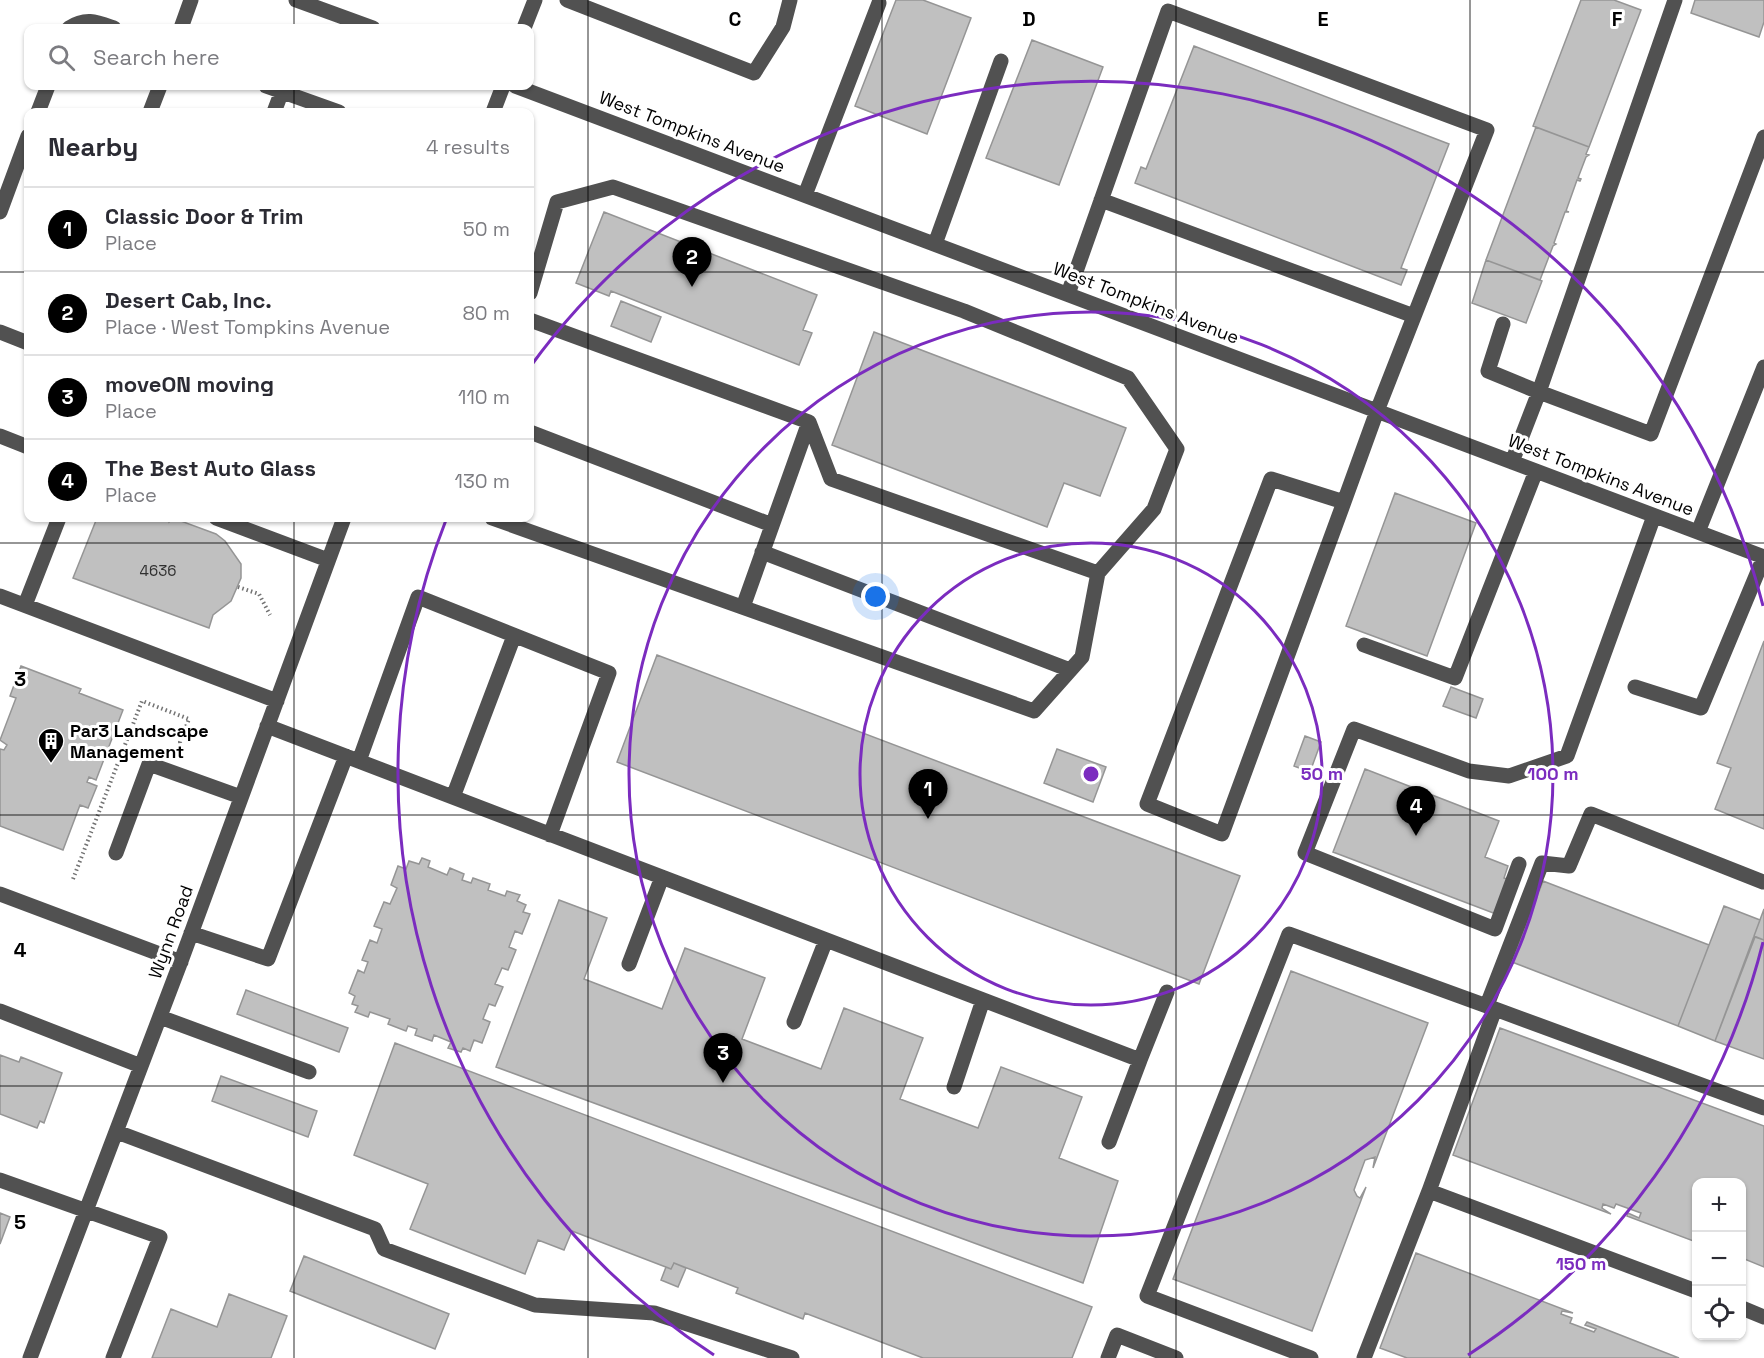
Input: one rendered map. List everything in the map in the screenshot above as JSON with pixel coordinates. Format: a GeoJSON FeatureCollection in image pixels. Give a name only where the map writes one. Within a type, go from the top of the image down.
{"type":"FeatureCollection","features":[{"type":"Feature","properties":{"kind":"street"},"geometry":{"type":"LineString","coordinates":[[182,24],[191,0]]}},
{"type":"Feature","properties":{"kind":"street"},"geometry":{"type":"LineString","coordinates":[[296,0],[362,24]]}},
{"type":"Feature","properties":{"kind":"street"},"geometry":{"type":"LineString","coordinates":[[526,24],[535,0]]}},
{"type":"Feature","properties":{"kind":"street"},"geometry":{"type":"LineString","coordinates":[[567,0],[754,73],[783,27],[790,0]]}},
{"type":"Feature","properties":{"kind":"street"},"geometry":{"type":"LineString","coordinates":[[1512,462],[1539,392],[1675,0]]}},
{"type":"Feature","properties":{"kind":"street"},"geometry":{"type":"LineString","coordinates":[[805,195],[879,3]]}},
{"type":"Feature","properties":{"kind":"street"},"geometry":{"type":"LineString","coordinates":[[1068,294],[1168,11],[1486,130],[1377,411],[1344,502],[1222,834],[1147,804],[1271,479],[1344,502]]}},
{"type":"Feature","properties":{"kind":"street"},"geometry":{"type":"LineString","coordinates":[[76,24],[87,21],[99,24]]}},
{"type":"Feature","properties":{"kind":"street"},"geometry":{"type":"LineString","coordinates":[[935,244],[1001,61]]}},
{"type":"Feature","properties":{"kind":"street"},"geometry":{"type":"LineString","coordinates":[[40,108],[46,90]]}},
{"type":"Feature","properties":{"kind":"street"},"geometry":{"type":"LineString","coordinates":[[152,108],[158,90]]}},
{"type":"Feature","properties":{"kind":"street"},"geometry":{"type":"LineString","coordinates":[[279,90],[328,108]]}},
{"type":"Feature","properties":{"kind":"street"},"geometry":{"type":"LineString","coordinates":[[495,108],[501,90]]}},
{"type":"Feature","properties":{"kind":"street","name":"West Tompkins Avenue"},"geometry":{"type":"LineString","coordinates":[[526,90],[1764,557]]}},
{"type":"Feature","properties":{"kind":"street"},"geometry":{"type":"LineString","coordinates":[[275,108],[282,91]]}},
{"type":"Feature","properties":{"kind":"street"},"geometry":{"type":"LineString","coordinates":[[1503,324],[1488,371],[1651,434],[1764,137]]}},
{"type":"Feature","properties":{"kind":"street"},"geometry":{"type":"LineString","coordinates":[[0,212],[24,147]]}},
{"type":"Feature","properties":{"kind":"street"},"geometry":{"type":"LineString","coordinates":[[503,522],[1034,711],[1082,657],[1098,573],[1154,508],[1177,449],[1128,378],[964,311],[614,187],[557,202],[534,280]]}},
{"type":"Feature","properties":{"kind":"street"},"geometry":{"type":"LineString","coordinates":[[1101,200],[1414,316]]}},
{"type":"Feature","properties":{"kind":"street"},"geometry":{"type":"LineString","coordinates":[[534,321],[809,423],[831,479],[1098,573]]}},
{"type":"Feature","properties":{"kind":"street"},"geometry":{"type":"LineString","coordinates":[[0,332],[24,341]]}},
{"type":"Feature","properties":{"kind":"street"},"geometry":{"type":"LineString","coordinates":[[1698,532],[1764,367]]}},
{"type":"Feature","properties":{"kind":"street"},"geometry":{"type":"LineString","coordinates":[[743,607],[809,423]]}},
{"type":"Feature","properties":{"kind":"street"},"geometry":{"type":"LineString","coordinates":[[534,434],[772,525]]}},
{"type":"Feature","properties":{"kind":"street"},"geometry":{"type":"LineString","coordinates":[[0,436],[24,445]]}},
{"type":"Feature","properties":{"kind":"street"},"geometry":{"type":"LineString","coordinates":[[1364,645],[1455,678],[1536,471]]}},
{"type":"Feature","properties":{"kind":"street"},"geometry":{"type":"LineString","coordinates":[[1519,864],[1495,929],[1305,853],[1354,729],[1469,771],[1509,776],[1567,756],[1654,516]]}},
{"type":"Feature","properties":{"kind":"street"},"geometry":{"type":"LineString","coordinates":[[25,605],[57,522]]}},
{"type":"Feature","properties":{"kind":"street"},"geometry":{"type":"LineString","coordinates":[[227,522],[328,560]]}},
{"type":"Feature","properties":{"kind":"street","name":"Wynn Road"},"geometry":{"type":"LineString","coordinates":[[30,1358],[181,962],[342,522]]}},
{"type":"Feature","properties":{"kind":"street"},"geometry":{"type":"LineString","coordinates":[[762,552],[1070,670]]}},
{"type":"Feature","properties":{"kind":"street"},"geometry":{"type":"LineString","coordinates":[[1635,687],[1701,708],[1764,557]]}},
{"type":"Feature","properties":{"kind":"street"},"geometry":{"type":"LineString","coordinates":[[0,596],[276,701]]}},
{"type":"Feature","properties":{"kind":"street"},"geometry":{"type":"LineString","coordinates":[[191,933],[268,959],[353,759],[418,597],[609,673],[550,835]]}},
{"type":"Feature","properties":{"kind":"street"},"geometry":{"type":"LineString","coordinates":[[453,797],[514,636]]}},
{"type":"Feature","properties":{"kind":"street"},"geometry":{"type":"LineString","coordinates":[[267,726],[1140,1060]]}},
{"type":"Feature","properties":{"kind":"street"},"geometry":{"type":"LineString","coordinates":[[116,853],[150,764],[241,797]]}},
{"type":"Feature","properties":{"kind":"street"},"geometry":{"type":"LineString","coordinates":[[1364,1358],[1429,1191],[1542,863],[1569,866],[1591,814],[1763,882]]}},
{"type":"Feature","properties":{"kind":"street"},"geometry":{"type":"LineString","coordinates":[[629,964],[662,877]]}},
{"type":"Feature","properties":{"kind":"street"},"geometry":{"type":"LineString","coordinates":[[0,894],[181,962]]}},
{"type":"Feature","properties":{"kind":"street"},"geometry":{"type":"LineString","coordinates":[[1311,1358],[1148,1296],[1289,934],[1764,1108]]}},
{"type":"Feature","properties":{"kind":"street"},"geometry":{"type":"LineString","coordinates":[[794,1022],[826,940]]}},
{"type":"Feature","properties":{"kind":"street"},"geometry":{"type":"LineString","coordinates":[[1108,1142],[1167,992]]}},
{"type":"Feature","properties":{"kind":"street"},"geometry":{"type":"LineString","coordinates":[[954,1087],[983,1000]]}},
{"type":"Feature","properties":{"kind":"street"},"geometry":{"type":"LineString","coordinates":[[0,1011],[141,1066]]}},
{"type":"Feature","properties":{"kind":"street"},"geometry":{"type":"LineString","coordinates":[[160,1017],[309,1072]]}},
{"type":"Feature","properties":{"kind":"street"},"geometry":{"type":"LineString","coordinates":[[117,1132],[375,1229],[384,1249],[535,1305],[654,1313],[792,1358]]}},
{"type":"Feature","properties":{"kind":"street"},"geometry":{"type":"LineString","coordinates":[[0,1180],[160,1237],[113,1358]]}},
{"type":"Feature","properties":{"kind":"street"},"geometry":{"type":"LineString","coordinates":[[1429,1191],[1692,1290]]}},
{"type":"Feature","properties":{"kind":"street"},"geometry":{"type":"LineString","coordinates":[[1746,1310],[1764,1317]]}},
{"type":"Feature","properties":{"kind":"street"},"geometry":{"type":"LineString","coordinates":[[1108,1358],[1117,1335],[1176,1358]]}},
{"type":"Feature","properties":{"kind":"path"},"geometry":{"type":"LineString","coordinates":[[238,587],[259,594],[270,615]]}},
{"type":"Feature","properties":{"kind":"building"},"geometry":{"type":"Polygon","coordinates":[[[896,0],[923,0],[971,18],[927,134],[855,106],[896,0]]]}},
{"type":"Feature","properties":{"kind":"building"},"geometry":{"type":"Polygon","coordinates":[[[1581,0],[1614,0],[1641,10],[1589,147],[1533,126],[1581,0]]]}},
{"type":"Feature","properties":{"kind":"building"},"geometry":{"type":"Polygon","coordinates":[[[1695,0],[1764,0],[1764,22],[1759,37],[1691,13],[1695,0]]]}},
{"type":"Feature","properties":{"kind":"building"},"geometry":{"type":"Polygon","coordinates":[[[1032,40],[1103,67],[1059,185],[986,158],[1032,40]]]}},
{"type":"Feature","properties":{"kind":"building"},"geometry":{"type":"Polygon","coordinates":[[[1194,46],[1449,144],[1401,268],[1407,270],[1401,285],[1135,183],[1141,167],[1146,169],[1194,46]]]}},
{"type":"Feature","properties":{"kind":"building"},"geometry":{"type":"Polygon","coordinates":[[[1536,127],[1589,147],[1586,154],[1589,155],[1586,157],[1578,178],[1581,179],[1577,180],[1566,211],[1569,212],[1565,212],[1554,243],[1556,244],[1553,246],[1540,280],[1486,260],[1536,127]]]}},
{"type":"Feature","properties":{"kind":"building"},"geometry":{"type":"Polygon","coordinates":[[[604,212],[817,295],[803,330],[812,333],[799,365],[611,291],[609,296],[576,283],[604,212]]]}},
{"type":"Feature","properties":{"kind":"building"},"geometry":{"type":"Polygon","coordinates":[[[1486,260],[1542,281],[1526,323],[1472,303],[1486,260]]]}},
{"type":"Feature","properties":{"kind":"building"},"geometry":{"type":"Polygon","coordinates":[[[621,301],[661,317],[651,342],[611,326],[621,301]]]}},
{"type":"Feature","properties":{"kind":"building"},"geometry":{"type":"Polygon","coordinates":[[[874,332],[1126,428],[1100,496],[1064,483],[1047,527],[832,445],[874,332]]]}},
{"type":"Feature","properties":{"kind":"building"},"geometry":{"type":"Polygon","coordinates":[[[1395,493],[1476,523],[1427,656],[1346,626],[1395,493]]]}},
{"type":"Feature","properties":{"kind":"building"},"geometry":{"type":"Polygon","coordinates":[[[95,522],[184,522],[216,534],[225,541],[241,564],[241,578],[231,601],[213,615],[209,628],[73,578],[95,522]]]}},
{"type":"Feature","properties":{"kind":"building"},"geometry":{"type":"Polygon","coordinates":[[[1764,641],[1764,829],[1715,809],[1731,768],[1717,763],[1764,641]]]}},
{"type":"Feature","properties":{"kind":"building"},"geometry":{"type":"Polygon","coordinates":[[[657,655],[1240,876],[1199,984],[617,762],[657,655]]]}},
{"type":"Feature","properties":{"kind":"building","name":"Par3 Landscape Management"},"geometry":{"type":"Polygon","coordinates":[[[21,666],[81,689],[79,693],[123,710],[96,780],[89,777],[87,782],[97,786],[88,808],[80,805],[63,850],[0,826],[0,749],[4,750],[7,745],[0,740],[16,698],[10,696],[21,666]]]}},
{"type":"Feature","properties":{"kind":"building"},"geometry":{"type":"Polygon","coordinates":[[[1451,687],[1483,699],[1476,718],[1443,706],[1451,687]]]}},
{"type":"Feature","properties":{"kind":"building"},"geometry":{"type":"Polygon","coordinates":[[[1305,736],[1321,742],[1310,772],[1294,766],[1305,736]]]}},
{"type":"Feature","properties":{"kind":"building"},"geometry":{"type":"Polygon","coordinates":[[[1057,749],[1106,767],[1093,802],[1044,783],[1057,749]]]}},
{"type":"Feature","properties":{"kind":"building"},"geometry":{"type":"Polygon","coordinates":[[[1365,769],[1499,821],[1485,857],[1508,866],[1504,878],[1510,880],[1496,914],[1333,852],[1365,769]]]}},
{"type":"Feature","properties":{"kind":"building"},"geometry":{"type":"Polygon","coordinates":[[[422,858],[430,861],[428,867],[447,875],[450,868],[464,874],[462,880],[471,883],[473,878],[490,884],[488,890],[505,896],[507,891],[520,895],[517,901],[526,905],[523,912],[530,914],[522,934],[515,931],[509,947],[516,950],[508,970],[502,968],[495,984],[503,987],[495,1006],[489,1004],[483,1019],[490,1022],[482,1043],[474,1040],[470,1051],[463,1048],[461,1052],[448,1048],[451,1042],[434,1035],[432,1041],[415,1035],[417,1029],[408,1026],[406,1031],[388,1024],[390,1019],[370,1012],[368,1017],[355,1012],[358,1006],[352,1004],[355,996],[349,993],[358,970],[364,973],[368,962],[362,960],[370,940],[377,943],[382,929],[374,926],[384,902],[390,904],[397,888],[391,885],[398,866],[406,869],[409,861],[419,864],[422,858]]]}},
{"type":"Feature","properties":{"kind":"building"},"geometry":{"type":"Polygon","coordinates":[[[1543,881],[1709,945],[1678,1026],[1512,962],[1543,881]]]}},
{"type":"Feature","properties":{"kind":"building"},"geometry":{"type":"Polygon","coordinates":[[[559,900],[607,918],[584,979],[662,1009],[685,948],[765,978],[742,1039],[821,1069],[844,1008],[923,1038],[900,1099],[978,1128],[1001,1067],[1082,1097],[1059,1158],[1118,1181],[1083,1283],[496,1067],[559,900]]]}},
{"type":"Feature","properties":{"kind":"building"},"geometry":{"type":"Polygon","coordinates":[[[1724,906],[1760,920],[1715,1041],[1678,1026],[1724,906]]]}},
{"type":"Feature","properties":{"kind":"building"},"geometry":{"type":"Polygon","coordinates":[[[1764,909],[1764,940],[1754,936],[1764,909]]]}},
{"type":"Feature","properties":{"kind":"building"},"geometry":{"type":"Polygon","coordinates":[[[1755,937],[1764,940],[1764,1059],[1715,1041],[1755,937]]]}},
{"type":"Feature","properties":{"kind":"building"},"geometry":{"type":"Polygon","coordinates":[[[1291,971],[1428,1023],[1373,1168],[1375,1157],[1365,1160],[1354,1190],[1357,1196],[1360,1198],[1366,1187],[1312,1331],[1173,1279],[1291,971]]]}},
{"type":"Feature","properties":{"kind":"building"},"geometry":{"type":"Polygon","coordinates":[[[246,990],[348,1028],[339,1052],[237,1014],[246,990]]]}},
{"type":"Feature","properties":{"kind":"building"},"geometry":{"type":"Polygon","coordinates":[[[1500,1028],[1764,1126],[1764,1267],[1746,1260],[1746,1178],[1692,1178],[1692,1240],[1627,1216],[1628,1213],[1639,1218],[1641,1213],[1616,1204],[1614,1208],[1603,1204],[1602,1208],[1611,1214],[1453,1155],[1500,1028]]]}},
{"type":"Feature","properties":{"kind":"building"},"geometry":{"type":"Polygon","coordinates":[[[395,1043],[1092,1307],[1072,1358],[923,1358],[805,1313],[803,1319],[736,1293],[738,1288],[674,1263],[671,1269],[572,1231],[564,1250],[538,1240],[525,1274],[410,1229],[428,1184],[354,1155],[395,1043]]]}},
{"type":"Feature","properties":{"kind":"building"},"geometry":{"type":"Polygon","coordinates":[[[0,1055],[19,1062],[21,1057],[62,1073],[44,1123],[40,1121],[37,1128],[0,1114],[0,1055]]]}},
{"type":"Feature","properties":{"kind":"building"},"geometry":{"type":"Polygon","coordinates":[[[221,1076],[317,1111],[308,1137],[212,1101],[221,1076]]]}},
{"type":"Feature","properties":{"kind":"building"},"geometry":{"type":"Polygon","coordinates":[[[0,1213],[10,1217],[0,1244],[0,1213]]]}},
{"type":"Feature","properties":{"kind":"building"},"geometry":{"type":"Polygon","coordinates":[[[1416,1253],[1573,1313],[1562,1311],[1561,1314],[1572,1318],[1570,1323],[1594,1332],[1596,1329],[1585,1325],[1587,1322],[1679,1358],[1407,1358],[1380,1348],[1416,1253]]]}},
{"type":"Feature","properties":{"kind":"building"},"geometry":{"type":"Polygon","coordinates":[[[304,1256],[449,1314],[435,1349],[290,1291],[304,1256]]]}},
{"type":"Feature","properties":{"kind":"building"},"geometry":{"type":"Polygon","coordinates":[[[674,1263],[686,1268],[678,1287],[661,1280],[666,1267],[671,1269],[674,1263]]]}},
{"type":"Feature","properties":{"kind":"building"},"geometry":{"type":"Polygon","coordinates":[[[229,1294],[287,1316],[271,1358],[152,1358],[171,1309],[217,1327],[229,1294]]]}},
{"type":"Feature","properties":{"kind":"place","name":"Desert Cab, Inc."},"geometry":{"type":"Point","coordinates":[692,287]}},
{"type":"Feature","properties":{"kind":"place","name":"Par3 Landscape Management"},"geometry":{"type":"Point","coordinates":[51,764]}},
{"type":"Feature","properties":{"kind":"place","name":"Classic Door & Trim"},"geometry":{"type":"Point","coordinates":[928,819]}},
{"type":"Feature","properties":{"kind":"place","name":"The Best Auto Glass"},"geometry":{"type":"Point","coordinates":[1416,836]}},
{"type":"Feature","properties":{"kind":"place","name":"moveON moving"},"geometry":{"type":"Point","coordinates":[723,1083]}}]}
